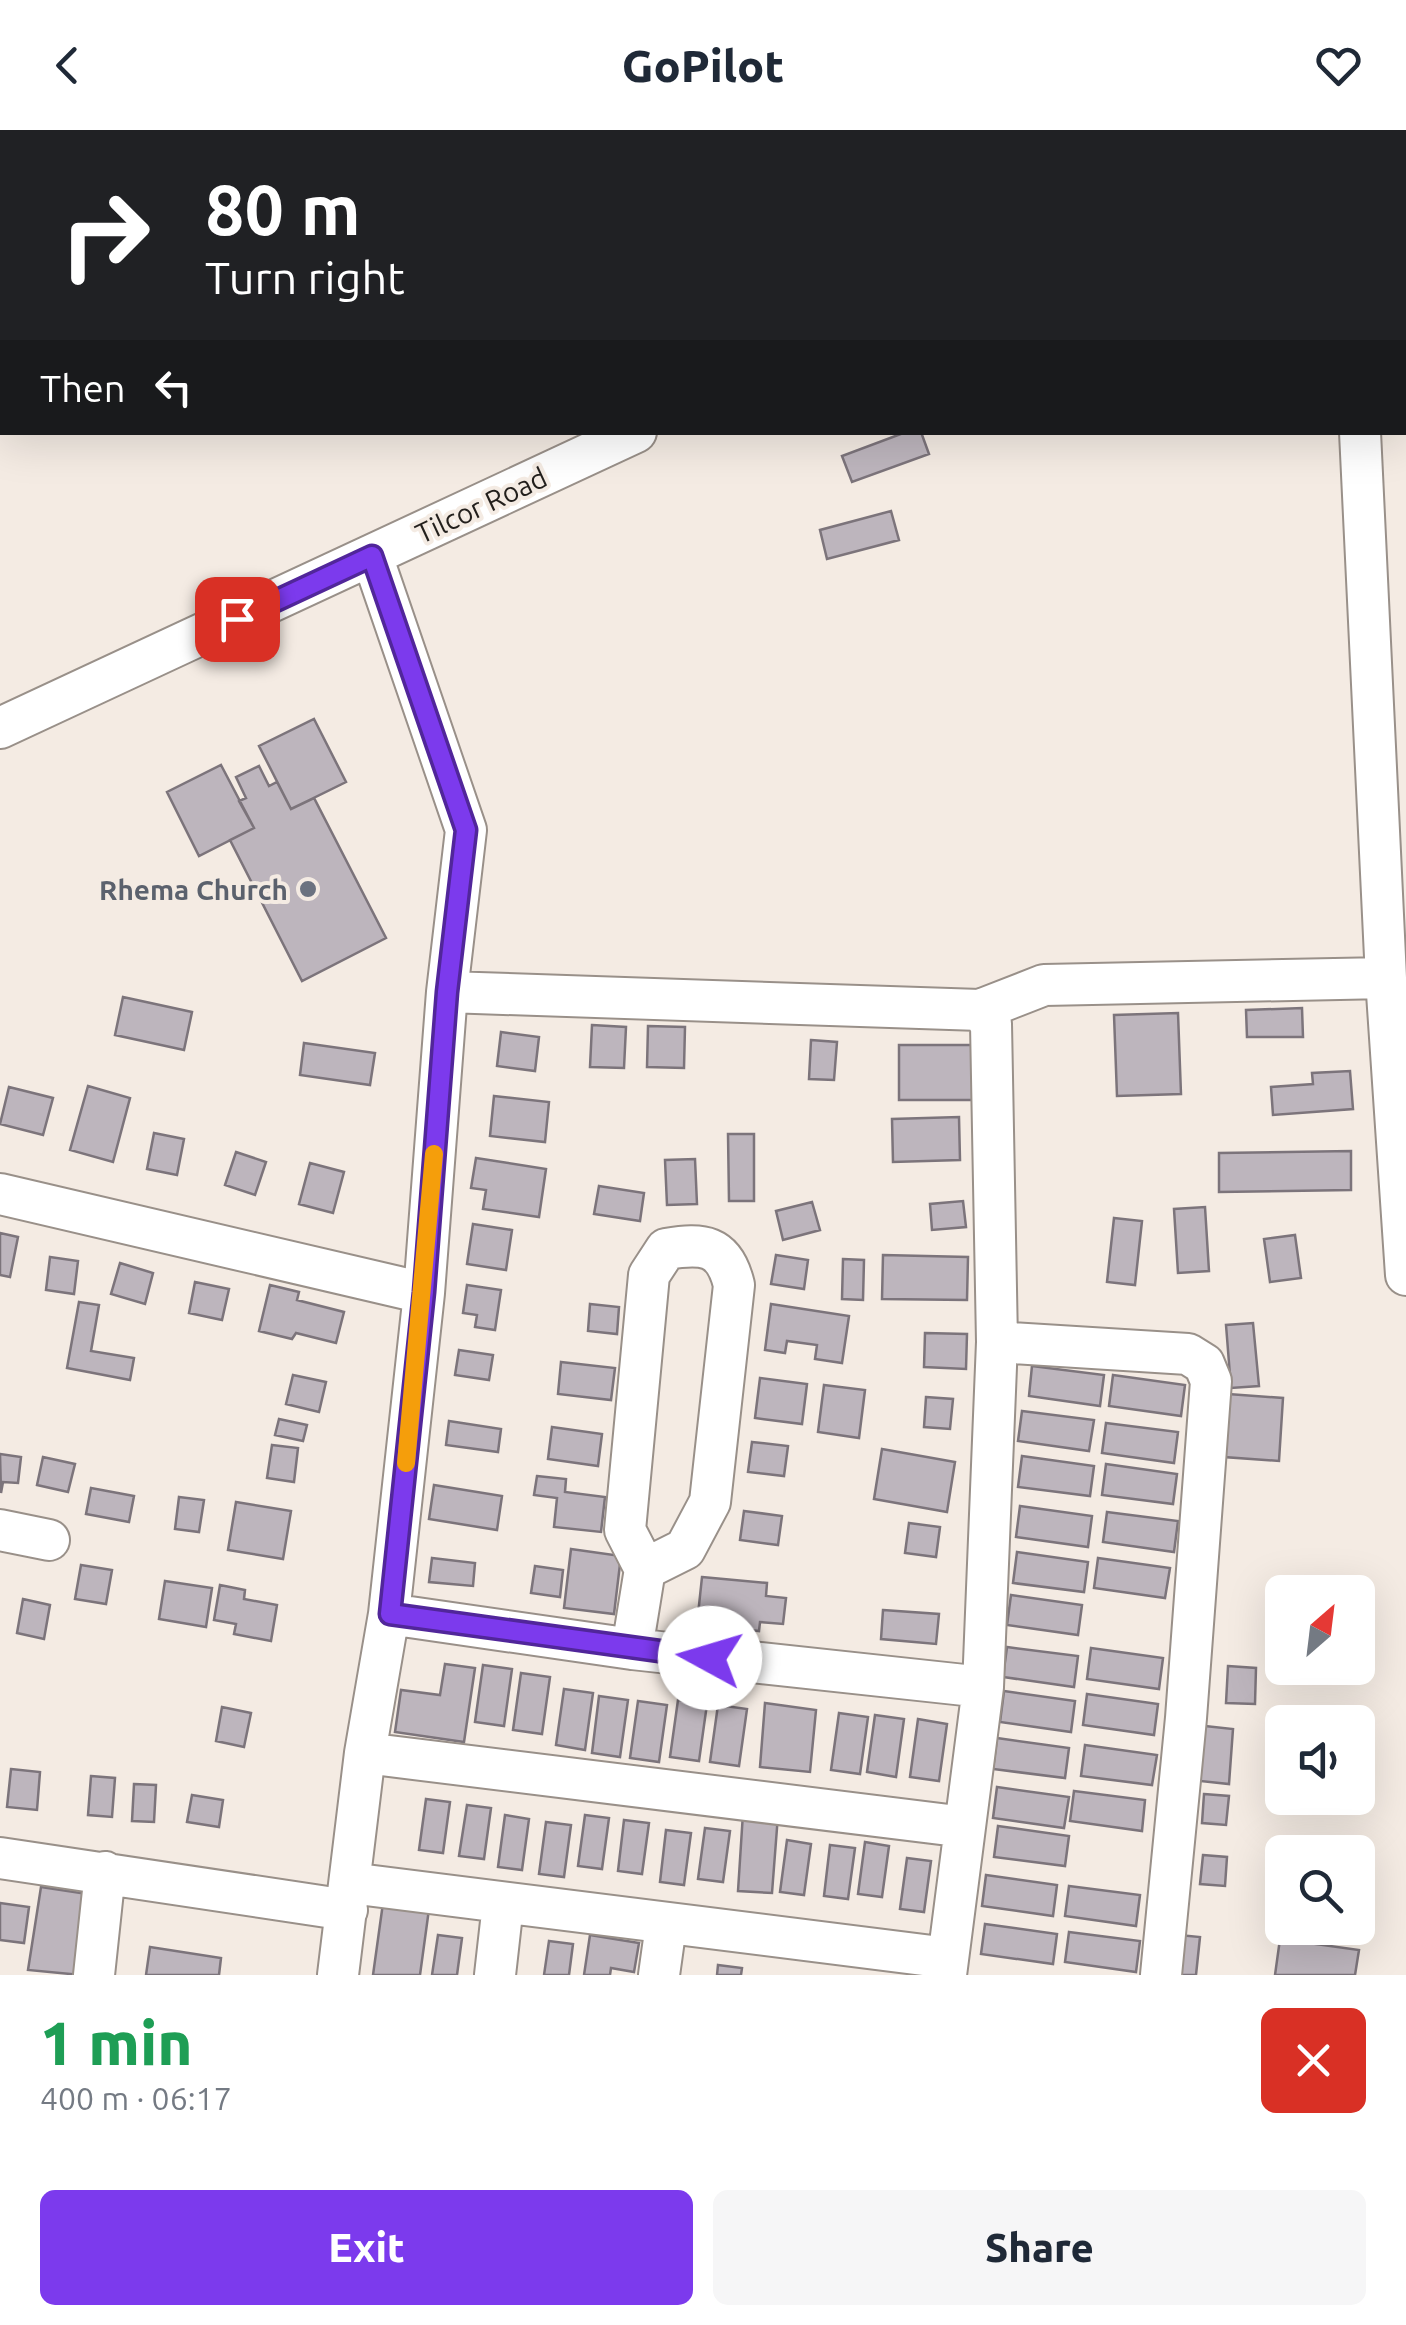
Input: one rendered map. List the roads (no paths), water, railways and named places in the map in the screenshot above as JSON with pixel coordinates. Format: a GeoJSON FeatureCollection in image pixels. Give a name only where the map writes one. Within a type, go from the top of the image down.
{"type":"FeatureCollection","features":[{"type":"Feature","properties":{"kind":"street","name":"Tilcor Road"},"geometry":{"type":"LineString","coordinates":[[0,728],[630,435]]}},
{"type":"Feature","properties":{"kind":"street"},"geometry":{"type":"LineString","coordinates":[[1360,435],[1394,882],[1386,978],[1406,1275]]}},
{"type":"Feature","properties":{"kind":"street"},"geometry":{"type":"LineString","coordinates":[[338,1975],[365,1753],[390,1614],[424,1292],[447,992],[466,830],[372,556]]}},
{"type":"Feature","properties":{"kind":"street"},"geometry":{"type":"LineString","coordinates":[[447,992],[980,1010],[1044,985],[1386,978]]}},
{"type":"Feature","properties":{"kind":"street"},"geometry":{"type":"LineString","coordinates":[[0,1858],[348,1896],[504,1904],[666,1925],[812,1959],[947,1967],[982,1687],[997,1342],[991,1024],[980,1010]]}},
{"type":"Feature","properties":{"kind":"street"},"geometry":{"type":"LineString","coordinates":[[0,1194],[424,1292]]}},
{"type":"Feature","properties":{"kind":"street"},"geometry":{"type":"LineString","coordinates":[[632,1650],[645,1570],[625,1530],[649,1274],[666,1249],[693,1245],[716,1251],[729,1266],[734,1284],[710,1502],[685,1549],[645,1570]]}},
{"type":"Feature","properties":{"kind":"street"},"geometry":{"type":"LineString","coordinates":[[997,1342],[1188,1354],[1204,1364],[1210,1381],[1186,1718],[1161,1975]]}},
{"type":"Feature","properties":{"kind":"street"},"geometry":{"type":"LineString","coordinates":[[0,1530],[49,1540]]}},
{"type":"Feature","properties":{"kind":"street"},"geometry":{"type":"LineString","coordinates":[[390,1614],[632,1650],[982,1687]]}},
{"type":"Feature","properties":{"kind":"street"},"geometry":{"type":"LineString","coordinates":[[365,1753],[965,1827]]}},
{"type":"Feature","properties":{"kind":"street"},"geometry":{"type":"LineString","coordinates":[[94,1975],[105,1872]]}},
{"type":"Feature","properties":{"kind":"street"},"geometry":{"type":"LineString","coordinates":[[494,1975],[504,1904]]}},
{"type":"Feature","properties":{"kind":"street"},"geometry":{"type":"LineString","coordinates":[[659,1975],[666,1925]]}},
{"type":"Feature","properties":{"kind":"place","name":"Rhema Church"},"geometry":{"type":"Point","coordinates":[308,889]}}]}
